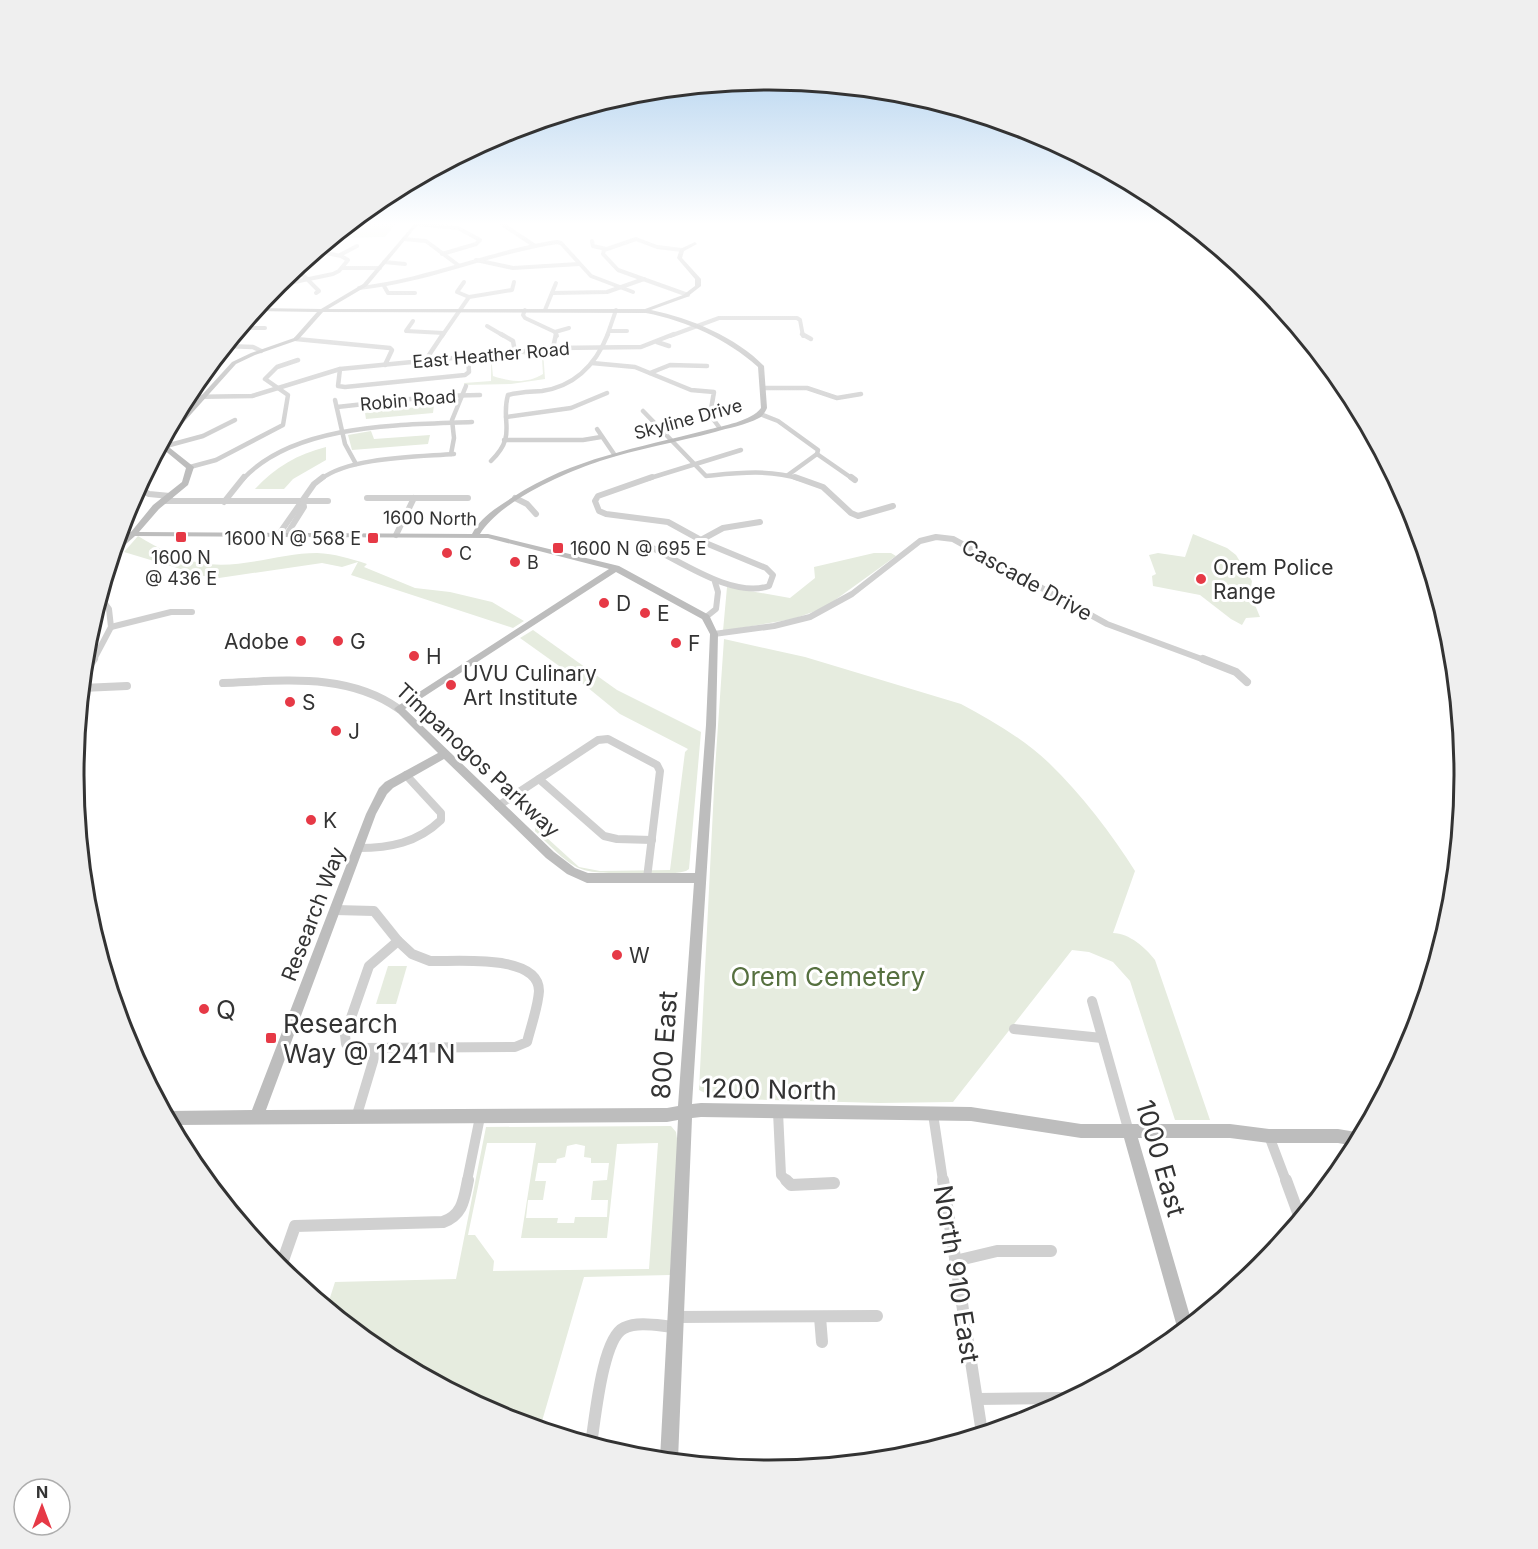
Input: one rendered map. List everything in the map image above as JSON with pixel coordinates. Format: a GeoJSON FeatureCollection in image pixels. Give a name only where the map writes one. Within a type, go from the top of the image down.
{"type":"FeatureCollection","features":[{"type":"Feature","properties":{"kind":"street"},"geometry":{"type":"LineString","coordinates":[[296,339],[322,310],[348,294]]}},
{"type":"Feature","properties":{"kind":"street"},"geometry":{"type":"LineString","coordinates":[[463,294],[470,297]]}},
{"type":"Feature","properties":{"kind":"street"},"geometry":{"type":"LineString","coordinates":[[429,360],[429,355],[464,301],[470,297],[486,294]]}},
{"type":"Feature","properties":{"kind":"street"},"geometry":{"type":"LineString","coordinates":[[545,310],[551,294]]}},
{"type":"Feature","properties":{"kind":"street"},"geometry":{"type":"LineString","coordinates":[[646,311],[654,306],[675,302],[688,295]]}},
{"type":"Feature","properties":{"kind":"street","name":"Skyline Drive"},"geometry":{"type":"LineString","coordinates":[[266,310],[646,311],[738,346],[763,369],[763,411],[760,414],[750,419],[614,454],[555,475],[515,498],[483,522],[475,535]]}},
{"type":"Feature","properties":{"kind":"street"},"geometry":{"type":"LineString","coordinates":[[525,310],[523,315],[525,318],[555,332],[569,328]]}},
{"type":"Feature","properties":{"kind":"street"},"geometry":{"type":"LineString","coordinates":[[491,461],[498,455],[508,428],[504,406],[509,394],[559,386],[572,380],[592,363],[603,347],[616,310]]}},
{"type":"Feature","properties":{"kind":"street","name":"East Heather Road"},"geometry":{"type":"LineString","coordinates":[[197,398],[252,396],[340,369],[554,348],[641,347],[719,318],[795,318],[800,320],[802,335],[812,339]]}},
{"type":"Feature","properties":{"kind":"street"},"geometry":{"type":"LineString","coordinates":[[413,321],[406,331],[444,333]]}},
{"type":"Feature","properties":{"kind":"street"},"geometry":{"type":"LineString","coordinates":[[487,326],[513,341],[514,352]]}},
{"type":"Feature","properties":{"kind":"street"},"geometry":{"type":"LineString","coordinates":[[250,328],[265,328]]}},
{"type":"Feature","properties":{"kind":"street"},"geometry":{"type":"LineString","coordinates":[[610,331],[627,331]]}},
{"type":"Feature","properties":{"kind":"street"},"geometry":{"type":"LineString","coordinates":[[554,348],[555,332]]}},
{"type":"Feature","properties":{"kind":"street"},"geometry":{"type":"LineString","coordinates":[[185,417],[234,363],[296,339],[391,349],[385,364]]}},
{"type":"Feature","properties":{"kind":"street"},"geometry":{"type":"LineString","coordinates":[[657,342],[669,346]]}},
{"type":"Feature","properties":{"kind":"street"},"geometry":{"type":"LineString","coordinates":[[235,346],[253,347],[261,351]]}},
{"type":"Feature","properties":{"kind":"street"},"geometry":{"type":"LineString","coordinates":[[340,369],[339,387],[468,374],[468,356]]}},
{"type":"Feature","properties":{"kind":"street"},"geometry":{"type":"LineString","coordinates":[[190,467],[216,460],[283,425],[288,395],[265,379],[277,367],[298,360]]}},
{"type":"Feature","properties":{"kind":"street"},"geometry":{"type":"LineString","coordinates":[[592,363],[630,366],[688,389],[714,392],[710,415],[719,427]]}},
{"type":"Feature","properties":{"kind":"street"},"geometry":{"type":"LineString","coordinates":[[650,373],[670,365],[707,366]]}},
{"type":"Feature","properties":{"kind":"street"},"geometry":{"type":"LineString","coordinates":[[283,534],[304,507],[303,501],[314,484],[339,469],[399,457],[452,454],[454,438],[452,423],[466,386]]}},
{"type":"Feature","properties":{"kind":"street"},"geometry":{"type":"LineString","coordinates":[[764,388],[810,389],[837,398],[861,394]]}},
{"type":"Feature","properties":{"kind":"street"},"geometry":{"type":"LineString","coordinates":[[506,417],[562,410],[589,402],[607,393]]}},
{"type":"Feature","properties":{"kind":"street","name":"Robin Road"},"geometry":{"type":"LineString","coordinates":[[337,407],[480,394]]}},
{"type":"Feature","properties":{"kind":"street"},"geometry":{"type":"LineString","coordinates":[[335,400],[345,434],[346,447],[356,464]]}},
{"type":"Feature","properties":{"kind":"street"},"geometry":{"type":"LineString","coordinates":[[643,411],[704,474],[710,477],[751,472],[788,475],[823,487],[855,515],[866,515],[893,506]]}},
{"type":"Feature","properties":{"kind":"street"},"geometry":{"type":"LineString","coordinates":[[760,414],[778,421],[814,446],[818,450],[817,454]]}},
{"type":"Feature","properties":{"kind":"street"},"geometry":{"type":"LineString","coordinates":[[169,445],[203,436],[235,420]]}},
{"type":"Feature","properties":{"kind":"street"},"geometry":{"type":"LineString","coordinates":[[224,502],[249,473],[268,459],[306,442],[387,427],[472,422]]}},
{"type":"Feature","properties":{"kind":"street"},"geometry":{"type":"LineString","coordinates":[[597,429],[614,454]]}},
{"type":"Feature","properties":{"kind":"street"},"geometry":{"type":"LineString","coordinates":[[504,440],[583,440],[601,437]]}},
{"type":"Feature","properties":{"kind":"street"},"geometry":{"type":"LineString","coordinates":[[167,449],[190,467]]}},
{"type":"Feature","properties":{"kind":"street"},"geometry":{"type":"LineString","coordinates":[[644,544],[673,556],[715,582],[758,590],[769,586],[773,578],[771,572],[766,568],[701,540],[668,522],[606,514],[599,511],[595,501],[605,492],[741,450]]}},
{"type":"Feature","properties":{"kind":"street"},"geometry":{"type":"LineString","coordinates":[[788,475],[817,454]]}},
{"type":"Feature","properties":{"kind":"street"},"geometry":{"type":"LineString","coordinates":[[817,454],[855,480]]}},
{"type":"Feature","properties":{"kind":"street"},"geometry":{"type":"LineString","coordinates":[[125,541],[188,479],[190,467]]}},
{"type":"Feature","properties":{"kind":"street"},"geometry":{"type":"LineString","coordinates":[[145,492],[167,499],[224,502],[328,501]]}},
{"type":"Feature","properties":{"kind":"street"},"geometry":{"type":"LineString","coordinates":[[367,498],[468,498]]}},
{"type":"Feature","properties":{"kind":"street"},"geometry":{"type":"LineString","coordinates":[[396,534],[414,498]]}},
{"type":"Feature","properties":{"kind":"street"},"geometry":{"type":"LineString","coordinates":[[515,498],[526,504],[536,514]]}},
{"type":"Feature","properties":{"kind":"street"},"geometry":{"type":"LineString","coordinates":[[701,540],[723,528],[760,522]]}},
{"type":"Feature","properties":{"kind":"street","name":"1600 North"},"geometry":{"type":"LineString","coordinates":[[128,534],[475,535],[513,541],[616,568],[706,617]]}},
{"type":"Feature","properties":{"kind":"street"},"geometry":{"type":"LineString","coordinates":[[122,550],[133,534]]}},
{"type":"Feature","properties":{"kind":"street","name":"Cascade Drive"},"geometry":{"type":"LineString","coordinates":[[714,634],[785,624],[829,609],[920,541],[943,536],[953,539],[1107,624],[1230,668],[1247,682]]}},
{"type":"Feature","properties":{"kind":"street"},"geometry":{"type":"LineString","coordinates":[[399,709],[616,568]]}},
{"type":"Feature","properties":{"kind":"street"},"geometry":{"type":"LineString","coordinates":[[714,634],[706,617],[716,609],[718,592],[715,582]]}},
{"type":"Feature","properties":{"kind":"street"},"geometry":{"type":"LineString","coordinates":[[94,659],[111,627],[109,609],[105,605]]}},
{"type":"Feature","properties":{"kind":"street"},"geometry":{"type":"LineString","coordinates":[[111,627],[171,612],[192,612]]}},
{"type":"Feature","properties":{"kind":"street","name":"800 East"},"geometry":{"type":"LineString","coordinates":[[669,1452],[685,1113],[714,634]]}},
{"type":"Feature","properties":{"kind":"street","name":"Timpanogos Parkway"},"geometry":{"type":"LineString","coordinates":[[223,683],[340,684],[375,692],[399,709],[550,855],[571,871],[587,878],[701,878]]}},
{"type":"Feature","properties":{"kind":"street"},"geometry":{"type":"LineString","coordinates":[[90,688],[127,686]]}},
{"type":"Feature","properties":{"kind":"street"},"geometry":{"type":"LineString","coordinates":[[498,806],[598,740],[608,739],[657,765],[660,771],[647,878]]}},
{"type":"Feature","properties":{"kind":"street","name":"Research Way"},"geometry":{"type":"LineString","coordinates":[[256,1118],[371,814],[383,791],[444,754]]}},
{"type":"Feature","properties":{"kind":"street"},"geometry":{"type":"LineString","coordinates":[[358,848],[399,846],[415,839],[441,820],[441,813],[406,775]]}},
{"type":"Feature","properties":{"kind":"street"},"geometry":{"type":"LineString","coordinates":[[539,779],[604,836],[617,839],[652,840]]}},
{"type":"Feature","properties":{"kind":"street"},"geometry":{"type":"LineString","coordinates":[[334,910],[374,911],[399,940],[411,954],[423,960],[504,963],[535,977],[538,990],[527,1042],[515,1047],[377,1048],[350,1047],[346,1044],[345,1035],[369,966],[399,940]]}},
{"type":"Feature","properties":{"kind":"street","name":"1000 East"},"geometry":{"type":"LineString","coordinates":[[1092,1000],[1183,1320]]}},
{"type":"Feature","properties":{"kind":"street"},"geometry":{"type":"LineString","coordinates":[[1014,1029],[1102,1038]]}},
{"type":"Feature","properties":{"kind":"street"},"geometry":{"type":"LineString","coordinates":[[356,1118],[377,1048]]}},
{"type":"Feature","properties":{"kind":"street","name":"1200 North"},"geometry":{"type":"LineString","coordinates":[[178,1121],[256,1118],[668,1115],[701,1110],[991,1116],[1081,1131],[1208,1131],[1269,1136],[1350,1138]]}},
{"type":"Feature","properties":{"kind":"street"},"geometry":{"type":"LineString","coordinates":[[778,1112],[779,1170],[783,1179],[791,1185],[834,1183]]}},
{"type":"Feature","properties":{"kind":"street","name":"North 910 East"},"geometry":{"type":"LineString","coordinates":[[933,1114],[981,1426]]}},
{"type":"Feature","properties":{"kind":"street"},"geometry":{"type":"LineString","coordinates":[[284,1258],[295,1226],[443,1222],[454,1218],[462,1208],[480,1117]]}},
{"type":"Feature","properties":{"kind":"street"},"geometry":{"type":"LineString","coordinates":[[1269,1136],[1297,1210]]}},
{"type":"Feature","properties":{"kind":"street"},"geometry":{"type":"LineString","coordinates":[[955,1261],[997,1251],[1051,1251]]}},
{"type":"Feature","properties":{"kind":"street"},"geometry":{"type":"LineString","coordinates":[[592,1436],[600,1389],[613,1338],[620,1330],[633,1326],[676,1322],[877,1316]]}},
{"type":"Feature","properties":{"kind":"street"},"geometry":{"type":"LineString","coordinates":[[820,1317],[822,1342]]}},
{"type":"Feature","properties":{"kind":"street"},"geometry":{"type":"LineString","coordinates":[[976,1399],[1051,1398]]}},
{"type":"Feature","properties":{"kind":"green space"},"geometry":{"type":"Polygon","coordinates":[[[543,350],[545,379],[511,384],[464,385],[464,383],[491,381],[491,355],[493,376],[518,381],[537,377],[543,374],[542,359],[522,354],[522,352],[543,350]]]}},
{"type":"Feature","properties":{"kind":"green space"},"geometry":{"type":"Polygon","coordinates":[[[434,405],[433,413],[366,419],[365,413],[434,405]]]}},
{"type":"Feature","properties":{"kind":"green space"},"geometry":{"type":"Polygon","coordinates":[[[371,431],[374,439],[430,435],[428,444],[352,450],[348,435],[371,431]]]}},
{"type":"Feature","properties":{"kind":"green space"},"geometry":{"type":"Polygon","coordinates":[[[326,447],[326,460],[293,479],[284,489],[255,489],[288,462],[326,447]]]}},
{"type":"Feature","properties":{"kind":"green space","name":"Orem Police Range"},"geometry":{"type":"Polygon","coordinates":[[[1193,534],[1227,548],[1236,555],[1252,581],[1250,593],[1260,617],[1246,618],[1242,625],[1200,595],[1153,586],[1152,576],[1156,574],[1149,555],[1158,553],[1185,557],[1193,534]]]}},
{"type":"Feature","properties":{"kind":"green space"},"geometry":{"type":"Polygon","coordinates":[[[138,536],[176,556],[216,565],[303,554],[330,554],[367,564],[364,567],[415,588],[450,592],[492,602],[524,621],[513,628],[351,575],[358,562],[342,567],[322,563],[219,578],[204,576],[124,552],[138,536]]]}},
{"type":"Feature","properties":{"kind":"green space"},"geometry":{"type":"Polygon","coordinates":[[[874,553],[891,553],[896,556],[824,608],[793,619],[723,631],[727,587],[790,598],[815,578],[814,567],[874,553]]]}},
{"type":"Feature","properties":{"kind":"green space"},"geometry":{"type":"Polygon","coordinates":[[[533,630],[617,690],[701,732],[689,869],[686,871],[669,873],[591,872],[581,869],[562,857],[535,831],[535,827],[579,867],[600,871],[670,870],[685,752],[688,749],[620,714],[576,678],[520,638],[533,630]]]}},
{"type":"Feature","properties":{"kind":"green space","name":"Orem Cemetery"},"geometry":{"type":"Polygon","coordinates":[[[724,639],[805,657],[961,704],[1018,738],[1049,763],[1095,815],[1135,871],[1113,933],[1137,942],[1155,960],[1210,1120],[1175,1120],[1130,981],[1113,962],[1089,952],[1072,950],[953,1102],[879,1103],[704,1098],[705,1093],[699,1090],[724,639]]]}},
{"type":"Feature","properties":{"kind":"green space"},"geometry":{"type":"Polygon","coordinates":[[[388,966],[407,966],[396,1004],[376,1004],[388,966]]]}},
{"type":"Feature","properties":{"kind":"green space"},"geometry":{"type":"Polygon","coordinates":[[[671,1126],[676,1132],[678,1145],[670,1275],[584,1277],[542,1420],[466,1389],[426,1368],[388,1344],[329,1300],[335,1282],[456,1279],[486,1127],[671,1126]],[[487,1143],[468,1235],[475,1235],[494,1261],[493,1271],[649,1269],[658,1143],[617,1144],[607,1238],[521,1238],[536,1143],[487,1143]],[[576,1144],[567,1146],[565,1157],[557,1159],[556,1163],[538,1163],[535,1181],[546,1181],[543,1200],[528,1200],[526,1218],[558,1218],[557,1223],[574,1223],[575,1217],[607,1217],[608,1200],[591,1200],[593,1181],[607,1180],[609,1163],[591,1163],[591,1158],[584,1157],[585,1146],[576,1144]]]}},
{"type":"Feature","properties":{"kind":"place","name":"1600 N @ 436 E"},"geometry":{"type":"Point","coordinates":[181,537]}},
{"type":"Feature","properties":{"kind":"place","name":"1600 N @ 568 E"},"geometry":{"type":"Point","coordinates":[373,538]}},
{"type":"Feature","properties":{"kind":"place","name":"1600 N @ 695 E"},"geometry":{"type":"Point","coordinates":[558,548]}},
{"type":"Feature","properties":{"kind":"place","name":"C"},"geometry":{"type":"Point","coordinates":[447,553]}},
{"type":"Feature","properties":{"kind":"place","name":"B"},"geometry":{"type":"Point","coordinates":[515,562]}},
{"type":"Feature","properties":{"kind":"place","name":"Orem Police Range"},"geometry":{"type":"Point","coordinates":[1201,579]}},
{"type":"Feature","properties":{"kind":"place","name":"D"},"geometry":{"type":"Point","coordinates":[604,603]}},
{"type":"Feature","properties":{"kind":"place","name":"E"},"geometry":{"type":"Point","coordinates":[645,613]}},
{"type":"Feature","properties":{"kind":"place","name":"Adobe"},"geometry":{"type":"Point","coordinates":[301,641]}},
{"type":"Feature","properties":{"kind":"place","name":"G"},"geometry":{"type":"Point","coordinates":[338,641]}},
{"type":"Feature","properties":{"kind":"place","name":"F"},"geometry":{"type":"Point","coordinates":[676,643]}},
{"type":"Feature","properties":{"kind":"place","name":"H"},"geometry":{"type":"Point","coordinates":[414,656]}},
{"type":"Feature","properties":{"kind":"place","name":"UVU Culinary Art Institute"},"geometry":{"type":"Point","coordinates":[451,685]}},
{"type":"Feature","properties":{"kind":"place","name":"S"},"geometry":{"type":"Point","coordinates":[290,702]}},
{"type":"Feature","properties":{"kind":"place","name":"J"},"geometry":{"type":"Point","coordinates":[336,731]}},
{"type":"Feature","properties":{"kind":"place","name":"K"},"geometry":{"type":"Point","coordinates":[311,820]}},
{"type":"Feature","properties":{"kind":"place","name":"W"},"geometry":{"type":"Point","coordinates":[617,955]}},
{"type":"Feature","properties":{"kind":"place","name":"Q"},"geometry":{"type":"Point","coordinates":[204,1009]}},
{"type":"Feature","properties":{"kind":"place","name":"Research Way @ 1241 N"},"geometry":{"type":"Point","coordinates":[271,1038]}}]}
